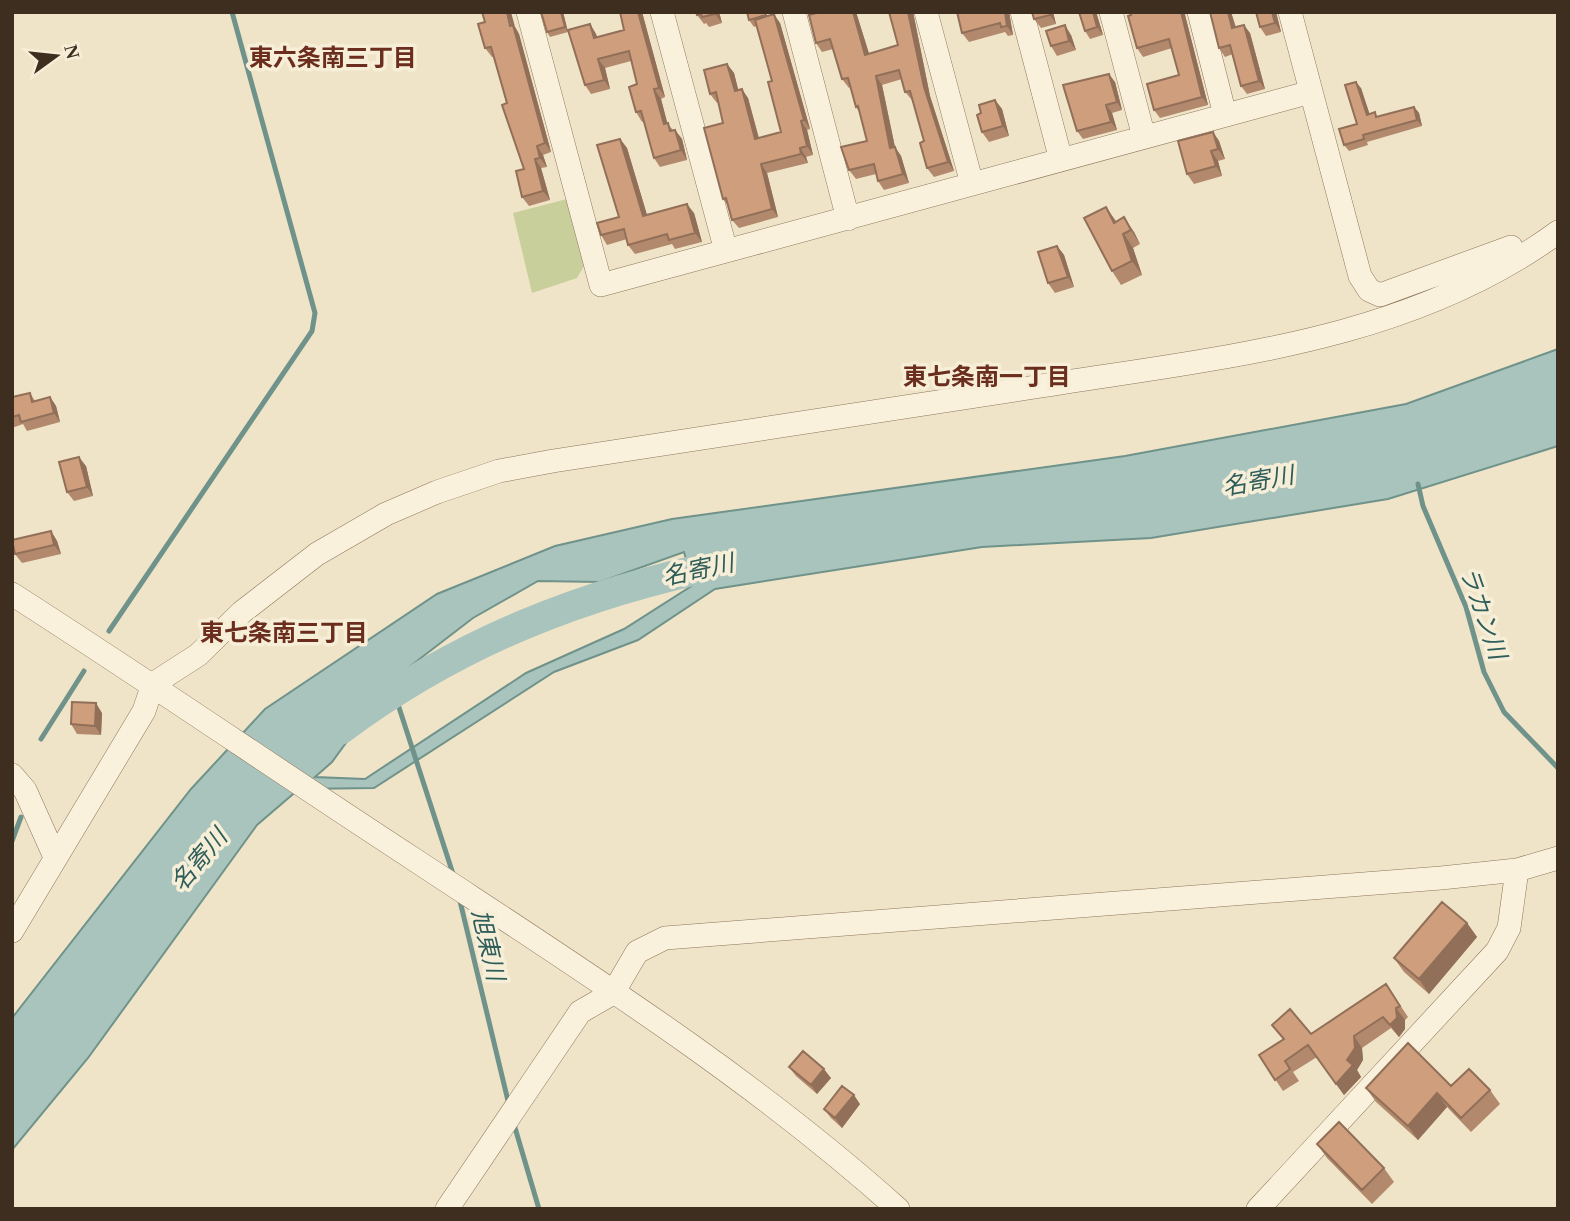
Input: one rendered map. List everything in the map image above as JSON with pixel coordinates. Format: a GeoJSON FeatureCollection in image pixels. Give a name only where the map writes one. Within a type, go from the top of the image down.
{"type":"FeatureCollection","features":[{"type":"Feature","properties":{"kind":"street"},"geometry":{"type":"LineString","coordinates":[[528,12],[601,285],[1311,92]]}},
{"type":"Feature","properties":{"kind":"street"},"geometry":{"type":"LineString","coordinates":[[662,12],[726,251]]}},
{"type":"Feature","properties":{"kind":"street"},"geometry":{"type":"LineString","coordinates":[[794,12],[848,219]]}},
{"type":"Feature","properties":{"kind":"street"},"geometry":{"type":"LineString","coordinates":[[926,12],[972,184]]}},
{"type":"Feature","properties":{"kind":"street"},"geometry":{"type":"LineString","coordinates":[[1022,12],[1061,160]]}},
{"type":"Feature","properties":{"kind":"street"},"geometry":{"type":"LineString","coordinates":[[1111,12],[1144,137]]}},
{"type":"Feature","properties":{"kind":"street"},"geometry":{"type":"LineString","coordinates":[[1199,12],[1225,115]]}},
{"type":"Feature","properties":{"kind":"street"},"geometry":{"type":"LineString","coordinates":[[1290,12],[1360,276],[1369,290],[1380,295],[1526,241],[1552,241]]}},
{"type":"Feature","properties":{"kind":"street"},"geometry":{"type":"LineString","coordinates":[[12,931],[144,711],[153,684],[198,655],[242,612],[317,554],[386,514],[499,471],[1167,366],[1341,334],[1406,312],[1552,241]]}},
{"type":"Feature","properties":{"kind":"street"},"geometry":{"type":"LineString","coordinates":[[12,594],[153,684],[590,976],[757,1092],[836,1154],[898,1209]]}},
{"type":"Feature","properties":{"kind":"street"},"geometry":{"type":"LineString","coordinates":[[12,775],[25,790],[55,857]]}},
{"type":"Feature","properties":{"kind":"street"},"geometry":{"type":"LineString","coordinates":[[447,1209],[580,1012],[613,993],[637,952],[665,939],[1517,870],[1558,858]]}},
{"type":"Feature","properties":{"kind":"street"},"geometry":{"type":"LineString","coordinates":[[1258,1209],[1497,951],[1509,928],[1517,870]]}},
{"type":"Feature","properties":{"kind":"green space"},"geometry":{"type":"Polygon","coordinates":[[[567,199],[584,266],[577,278],[532,293],[513,213],[567,199]]]}},
{"type":"Feature","properties":{"kind":"water"},"geometry":{"type":"Polygon","coordinates":[[[1558,349],[1558,446],[1388,499],[1151,538],[982,547],[715,589],[638,640],[554,672],[374,788],[299,789],[257,825],[88,1058],[12,1150],[12,1018],[191,789],[265,709],[437,594],[555,546],[672,519],[1125,456],[1406,404],[1558,349]],[[684,552],[600,582],[538,581],[473,618],[391,681],[332,762],[315,777],[365,779],[526,673],[624,629],[693,585],[684,552]]]}},
{"type":"Feature","properties":{"kind":"building"},"geometry":{"type":"Polygon","coordinates":[[[482,12],[507,12],[510,26],[513,25],[545,143],[537,146],[540,158],[535,159],[543,191],[522,197],[516,171],[524,169],[502,105],[507,103],[491,47],[485,48],[478,24],[485,22],[482,12]]]}},
{"type":"Feature","properties":{"kind":"building"},"geometry":{"type":"Polygon","coordinates":[[[541,12],[561,12],[565,27],[547,32],[541,12]]]}},
{"type":"Feature","properties":{"kind":"building"},"geometry":{"type":"Polygon","coordinates":[[[620,12],[638,12],[659,88],[654,89],[664,124],[668,123],[670,131],[675,130],[681,150],[654,158],[641,111],[636,112],[629,87],[637,84],[629,51],[598,59],[604,80],[585,85],[568,30],[590,24],[594,38],[624,30],[620,12]]]}},
{"type":"Feature","properties":{"kind":"building"},"geometry":{"type":"Polygon","coordinates":[[[696,12],[715,12],[715,14],[702,17],[696,12]]]}},
{"type":"Feature","properties":{"kind":"building"},"geometry":{"type":"Polygon","coordinates":[[[747,12],[765,12],[766,15],[749,20],[747,12]]]}},
{"type":"Feature","properties":{"kind":"building"},"geometry":{"type":"Polygon","coordinates":[[[820,12],[853,12],[865,55],[898,45],[889,12],[908,12],[924,87],[948,162],[927,168],[920,143],[924,141],[910,91],[905,92],[899,70],[876,76],[890,148],[895,147],[903,174],[878,181],[874,164],[849,170],[841,147],[867,141],[848,78],[842,79],[830,39],[816,43],[809,15],[820,12]]]}},
{"type":"Feature","properties":{"kind":"building"},"geometry":{"type":"Polygon","coordinates":[[[957,12],[1005,12],[1007,26],[1001,27],[1000,23],[962,33],[957,12]]]}},
{"type":"Feature","properties":{"kind":"building"},"geometry":{"type":"Polygon","coordinates":[[[1032,12],[1049,12],[1050,15],[1034,19],[1032,12]]]}},
{"type":"Feature","properties":{"kind":"building"},"geometry":{"type":"Polygon","coordinates":[[[1079,12],[1093,12],[1097,27],[1085,31],[1079,12]]]}},
{"type":"Feature","properties":{"kind":"building"},"geometry":{"type":"Polygon","coordinates":[[[1130,12],[1181,12],[1202,97],[1154,110],[1147,84],[1179,75],[1169,39],[1137,48],[1128,16],[1131,15],[1130,12]]]}},
{"type":"Feature","properties":{"kind":"building"},"geometry":{"type":"Polygon","coordinates":[[[1210,12],[1228,12],[1232,28],[1244,25],[1259,81],[1241,86],[1230,45],[1219,48],[1210,12]]]}},
{"type":"Feature","properties":{"kind":"building"},"geometry":{"type":"Polygon","coordinates":[[[1256,12],[1272,12],[1275,23],[1260,27],[1256,12]]]}},
{"type":"Feature","properties":{"kind":"building"},"geometry":{"type":"Polygon","coordinates":[[[774,14],[804,120],[801,121],[807,146],[800,148],[801,154],[761,164],[772,209],[732,220],[726,198],[723,199],[704,128],[723,123],[716,92],[710,94],[704,70],[727,64],[735,91],[742,89],[755,139],[781,132],[768,82],[772,81],[755,20],[774,14]]]}},
{"type":"Feature","properties":{"kind":"building"},"geometry":{"type":"Polygon","coordinates":[[[1065,25],[1069,41],[1051,46],[1046,31],[1065,25]]]}},
{"type":"Feature","properties":{"kind":"building"},"geometry":{"type":"Polygon","coordinates":[[[1109,74],[1117,102],[1106,105],[1111,122],[1077,131],[1063,85],[1109,74]]]}},
{"type":"Feature","properties":{"kind":"building"},"geometry":{"type":"Polygon","coordinates":[[[1356,82],[1367,115],[1375,112],[1376,117],[1414,107],[1417,120],[1363,135],[1364,139],[1344,145],[1339,129],[1357,124],[1345,85],[1356,82]]]}},
{"type":"Feature","properties":{"kind":"building"},"geometry":{"type":"Polygon","coordinates":[[[995,100],[1003,126],[982,132],[977,115],[981,113],[979,105],[995,100]]]}},
{"type":"Feature","properties":{"kind":"building"},"geometry":{"type":"Polygon","coordinates":[[[1213,132],[1218,149],[1211,151],[1216,166],[1187,174],[1178,141],[1213,132]]]}},
{"type":"Feature","properties":{"kind":"building"},"geometry":{"type":"Polygon","coordinates":[[[620,139],[643,216],[687,204],[695,233],[669,240],[667,234],[628,245],[624,229],[601,235],[597,223],[619,217],[597,145],[620,139]]]}},
{"type":"Feature","properties":{"kind":"building"},"geometry":{"type":"Polygon","coordinates":[[[1106,207],[1114,223],[1124,217],[1131,230],[1123,234],[1132,261],[1112,271],[1084,218],[1106,207]]]}},
{"type":"Feature","properties":{"kind":"building"},"geometry":{"type":"Polygon","coordinates":[[[1057,246],[1068,277],[1048,283],[1038,252],[1057,246]]]}},
{"type":"Feature","properties":{"kind":"building"},"geometry":{"type":"Polygon","coordinates":[[[30,393],[32,402],[50,397],[54,413],[21,422],[19,415],[12,417],[12,397],[30,393]]]}},
{"type":"Feature","properties":{"kind":"building"},"geometry":{"type":"Polygon","coordinates":[[[79,457],[87,487],[67,492],[59,462],[79,457]]]}},
{"type":"Feature","properties":{"kind":"building"},"geometry":{"type":"Polygon","coordinates":[[[51,531],[54,545],[15,554],[12,540],[51,531]]]}},
{"type":"Feature","properties":{"kind":"building"},"geometry":{"type":"Polygon","coordinates":[[[72,702],[96,703],[95,726],[71,724],[72,702]]]}},
{"type":"Feature","properties":{"kind":"building"},"geometry":{"type":"Polygon","coordinates":[[[1442,902],[1467,923],[1419,979],[1394,958],[1442,902]]]}},
{"type":"Feature","properties":{"kind":"building"},"geometry":{"type":"Polygon","coordinates":[[[1386,984],[1400,1006],[1396,1008],[1397,1018],[1390,1025],[1383,1017],[1354,1036],[1355,1048],[1347,1060],[1353,1065],[1336,1084],[1308,1045],[1285,1061],[1290,1069],[1275,1080],[1259,1055],[1284,1039],[1272,1025],[1290,1009],[1311,1034],[1386,984]]]}},
{"type":"Feature","properties":{"kind":"building"},"geometry":{"type":"Polygon","coordinates":[[[1408,1043],[1451,1086],[1469,1069],[1490,1090],[1461,1118],[1437,1093],[1408,1126],[1366,1088],[1408,1043]]]}},
{"type":"Feature","properties":{"kind":"building"},"geometry":{"type":"Polygon","coordinates":[[[803,1051],[824,1069],[811,1085],[789,1067],[803,1051]]]}},
{"type":"Feature","properties":{"kind":"building"},"geometry":{"type":"Polygon","coordinates":[[[842,1086],[854,1095],[835,1118],[824,1109],[842,1086]]]}},
{"type":"Feature","properties":{"kind":"building"},"geometry":{"type":"Polygon","coordinates":[[[1339,1122],[1384,1168],[1362,1190],[1317,1144],[1339,1122]]]}},
{"type":"Feature","properties":{"kind":"waterway"},"geometry":{"type":"LineString","coordinates":[[109,631],[312,331],[315,313],[232,12]]}},
{"type":"Feature","properties":{"kind":"waterway","name":"ラカン川"},"geometry":{"type":"LineString","coordinates":[[1418,484],[1423,506],[1466,607],[1484,672],[1504,712],[1558,768]]}},
{"type":"Feature","properties":{"kind":"waterway","name":"名寄川"},"geometry":{"type":"LineString","coordinates":[[340,730],[431,671],[525,624],[623,589],[728,563]]}},
{"type":"Feature","properties":{"kind":"waterway"},"geometry":{"type":"LineString","coordinates":[[41,739],[84,671]]}},
{"type":"Feature","properties":{"kind":"waterway","name":"旭東川"},"geometry":{"type":"LineString","coordinates":[[394,692],[454,877]]}},
{"type":"Feature","properties":{"kind":"waterway"},"geometry":{"type":"LineString","coordinates":[[12,841],[21,817]]}},
{"type":"Feature","properties":{"kind":"waterway","name":"旭東川"},"geometry":{"type":"LineString","coordinates":[[459,897],[509,1105]]}},
{"type":"Feature","properties":{"kind":"waterway","name":"旭東川"},"geometry":{"type":"LineString","coordinates":[[513,1121],[539,1209]]}},
{"type":"Feature","properties":{"kind":"district","name":"東六条南三丁目"},"geometry":{"type":"Point","coordinates":[333,58]}},
{"type":"Feature","properties":{"kind":"district","name":"東七条南一丁目"},"geometry":{"type":"Point","coordinates":[987,377]}},
{"type":"Feature","properties":{"kind":"district","name":"東七条南三丁目"},"geometry":{"type":"Point","coordinates":[284,633]}}]}
